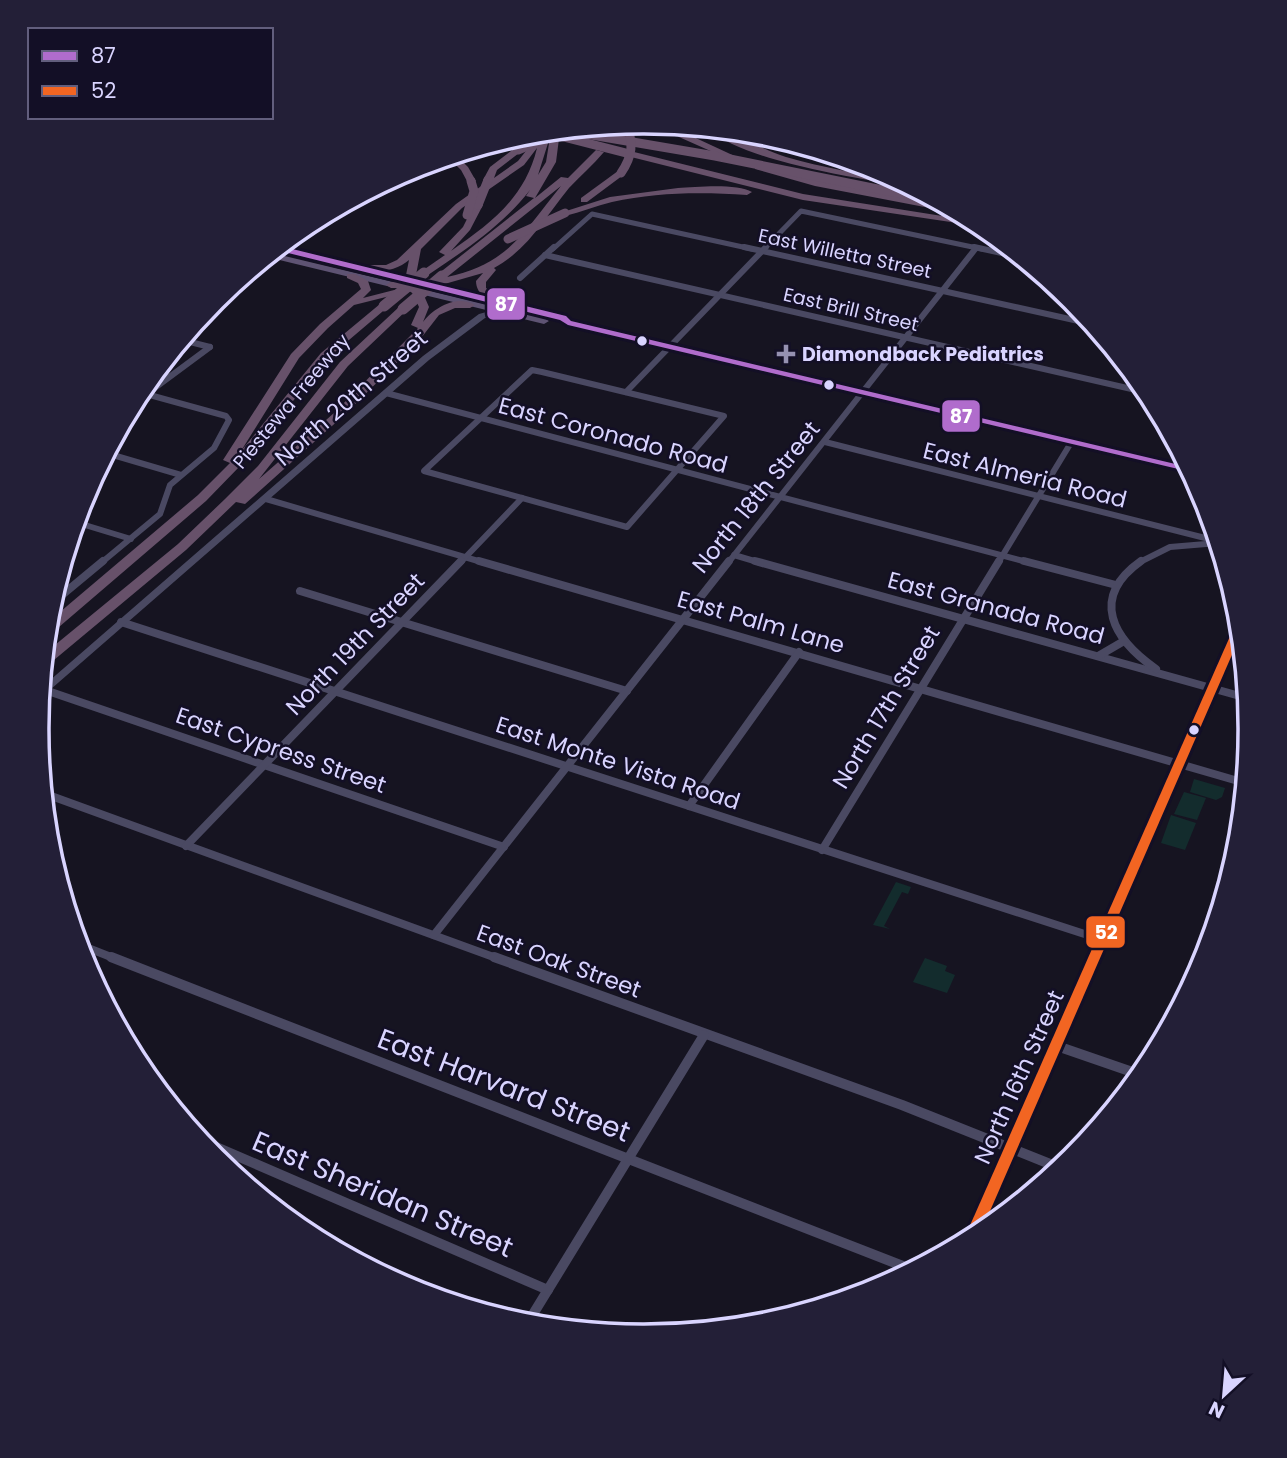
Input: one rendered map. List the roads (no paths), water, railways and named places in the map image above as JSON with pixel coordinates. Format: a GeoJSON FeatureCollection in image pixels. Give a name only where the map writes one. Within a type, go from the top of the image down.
{"type":"FeatureCollection","features":[{"type":"Feature","properties":{"kind":"highway"},"geometry":{"type":"LineString","coordinates":[[489,244],[622,135]]}},
{"type":"Feature","properties":{"kind":"highway"},"geometry":{"type":"LineString","coordinates":[[507,238],[581,201],[613,181],[628,164],[632,152],[631,135]]}},
{"type":"Feature","properties":{"kind":"highway"},"geometry":{"type":"LineString","coordinates":[[600,136],[715,156],[901,194]]}},
{"type":"Feature","properties":{"kind":"highway"},"geometry":{"type":"LineString","coordinates":[[611,136],[748,159],[891,189]]}},
{"type":"Feature","properties":{"kind":"highway"},"geometry":{"type":"LineString","coordinates":[[689,137],[709,148],[774,173],[922,204]]}},
{"type":"Feature","properties":{"kind":"highway"},"geometry":{"type":"LineString","coordinates":[[573,139],[747,185],[842,204]]}},
{"type":"Feature","properties":{"kind":"highway"},"geometry":{"type":"LineString","coordinates":[[489,244],[528,201],[541,182],[551,162],[554,142]]}},
{"type":"Feature","properties":{"kind":"highway"},"geometry":{"type":"LineString","coordinates":[[742,143],[783,158],[854,174]]}},
{"type":"Feature","properties":{"kind":"highway","name":"Piestewa Freeway"},"geometry":{"type":"LineString","coordinates":[[59,620],[202,498],[236,464],[325,355],[424,273],[478,235],[517,200],[534,173],[542,144]]}},
{"type":"Feature","properties":{"kind":"highway"},"geometry":{"type":"LineString","coordinates":[[361,268],[380,269],[394,266],[416,249],[459,206],[521,163],[535,145]]}},
{"type":"Feature","properties":{"kind":"highway"},"geometry":{"type":"LineString","coordinates":[[424,273],[467,228],[493,169],[526,147]]}},
{"type":"Feature","properties":{"kind":"highway"},"geometry":{"type":"LineString","coordinates":[[503,308],[487,295],[480,284],[503,258],[528,237],[563,190],[599,152]]}},
{"type":"Feature","properties":{"kind":"highway"},"geometry":{"type":"LineString","coordinates":[[449,247],[467,215],[474,191],[465,169],[460,164]]}},
{"type":"Feature","properties":{"kind":"highway"},"geometry":{"type":"LineString","coordinates":[[489,244],[584,206],[631,195],[677,191],[751,193],[951,220]]}},
{"type":"Feature","properties":{"kind":"highway","name":"Piestewa Freeway"},"geometry":{"type":"LineString","coordinates":[[54,653],[182,547],[262,468],[344,364],[442,276],[489,244]]}},
{"type":"Feature","properties":{"kind":"highway"},"geometry":{"type":"LineString","coordinates":[[401,350],[424,312],[422,298],[411,275],[416,249]]}},
{"type":"Feature","properties":{"kind":"highway"},"geometry":{"type":"LineString","coordinates":[[346,309],[376,296],[467,278],[503,258]]}},
{"type":"Feature","properties":{"kind":"highway"},"geometry":{"type":"LineString","coordinates":[[202,498],[239,446],[285,368],[309,340],[366,288],[363,281],[351,276]]}},
{"type":"Feature","properties":{"kind":"highway"},"geometry":{"type":"LineString","coordinates":[[395,281],[418,288],[445,289]]}},
{"type":"Feature","properties":{"kind":"highway"},"geometry":{"type":"LineString","coordinates":[[182,547],[276,471],[338,415],[414,340],[439,310],[453,305],[470,305]]}},
{"type":"Feature","properties":{"kind":"main road"},"geometry":{"type":"LineString","coordinates":[[290,251],[361,268],[395,281]]}},
{"type":"Feature","properties":{"kind":"main road"},"geometry":{"type":"LineString","coordinates":[[281,258],[351,276],[395,281]]}},
{"type":"Feature","properties":{"kind":"main road"},"geometry":{"type":"LineString","coordinates":[[418,288],[470,305],[503,308]]}},
{"type":"Feature","properties":{"kind":"main road"},"geometry":{"type":"LineString","coordinates":[[445,289],[557,324],[568,323],[671,346],[1177,467]]}},
{"type":"Feature","properties":{"kind":"main road","name":"North 16th Street"},"geometry":{"type":"LineString","coordinates":[[979,1219],[1232,643]]}},
{"type":"Feature","properties":{"kind":"street"},"geometry":{"type":"LineString","coordinates":[[626,392],[802,211],[999,253]]}},
{"type":"Feature","properties":{"kind":"street","name":"East Willetta Street"},"geometry":{"type":"LineString","coordinates":[[545,255],[592,214],[1074,320]]}},
{"type":"Feature","properties":{"kind":"street","name":"North 18th Street"},"geometry":{"type":"LineString","coordinates":[[434,935],[976,248]]}},
{"type":"Feature","properties":{"kind":"street"},"geometry":{"type":"LineString","coordinates":[[520,278],[545,255]]}},
{"type":"Feature","properties":{"kind":"street","name":"East Brill Street"},"geometry":{"type":"LineString","coordinates":[[545,255],[1131,389]]}},
{"type":"Feature","properties":{"kind":"street","name":"North 20th Street"},"geometry":{"type":"LineString","coordinates":[[50,685],[386,393],[469,324],[503,308]]}},
{"type":"Feature","properties":{"kind":"street"},"geometry":{"type":"LineString","coordinates":[[160,384],[210,347],[192,343]]}},
{"type":"Feature","properties":{"kind":"street"},"geometry":{"type":"LineString","coordinates":[[532,370],[626,392],[724,416],[627,527],[424,471],[532,370]]}},
{"type":"Feature","properties":{"kind":"street","name":"East Coronado Road"},"geometry":{"type":"LineString","coordinates":[[386,393],[1116,585]]}},
{"type":"Feature","properties":{"kind":"street"},"geometry":{"type":"LineString","coordinates":[[65,591],[160,514],[165,508],[166,492],[181,475],[215,448],[229,418],[151,396]]}},
{"type":"Feature","properties":{"kind":"street","name":"North 17th Street"},"geometry":{"type":"LineString","coordinates":[[822,850],[1072,441]]}},
{"type":"Feature","properties":{"kind":"street","name":"East Almeria Road"},"geometry":{"type":"LineString","coordinates":[[825,442],[1206,539]]}},
{"type":"Feature","properties":{"kind":"street"},"geometry":{"type":"LineString","coordinates":[[116,456],[181,475]]}},
{"type":"Feature","properties":{"kind":"street","name":"North 19th Street"},"geometry":{"type":"LineString","coordinates":[[186,846],[522,498]]}},
{"type":"Feature","properties":{"kind":"street","name":"East Palm Lane"},"geometry":{"type":"LineString","coordinates":[[265,499],[1236,780]]}},
{"type":"Feature","properties":{"kind":"street"},"geometry":{"type":"LineString","coordinates":[[86,525],[131,538]]}},
{"type":"Feature","properties":{"kind":"street"},"geometry":{"type":"LineString","coordinates":[[1166,548],[1168,528]]}},
{"type":"Feature","properties":{"kind":"street"},"geometry":{"type":"LineString","coordinates":[[1161,673],[1124,641],[1112,617],[1112,600],[1116,585],[1134,565],[1166,548],[1208,543]]}},
{"type":"Feature","properties":{"kind":"street","name":"East Granada Road"},"geometry":{"type":"LineString","coordinates":[[734,555],[1237,695]]}},
{"type":"Feature","properties":{"kind":"street"},"geometry":{"type":"LineString","coordinates":[[300,591],[626,691]]}},
{"type":"Feature","properties":{"kind":"street","name":"East Monte Vista Road"},"geometry":{"type":"LineString","coordinates":[[121,622],[1103,940]]}},
{"type":"Feature","properties":{"kind":"street"},"geometry":{"type":"LineString","coordinates":[[1098,656],[1124,641]]}},
{"type":"Feature","properties":{"kind":"street"},"geometry":{"type":"LineString","coordinates":[[690,806],[799,652]]}},
{"type":"Feature","properties":{"kind":"street","name":"East Cypress Street"},"geometry":{"type":"LineString","coordinates":[[50,694],[265,764],[504,847]]}},
{"type":"Feature","properties":{"kind":"street","name":"East Oak Street"},"geometry":{"type":"LineString","coordinates":[[53,797],[1049,1163]]}},
{"type":"Feature","properties":{"kind":"street","name":"East Harvard Street"},"geometry":{"type":"LineString","coordinates":[[91,949],[900,1265]]}},
{"type":"Feature","properties":{"kind":"street"},"geometry":{"type":"LineString","coordinates":[[534,1313],[704,1035]]}},
{"type":"Feature","properties":{"kind":"street"},"geometry":{"type":"LineString","coordinates":[[1056,1046],[1129,1071]]}},
{"type":"Feature","properties":{"kind":"street","name":"East Sheridan Street"},"geometry":{"type":"LineString","coordinates":[[225,1151],[548,1290]]}},
{"type":"Feature","properties":{"kind":"place","name":"Diamondback Pediatrics"},"geometry":{"type":"Point","coordinates":[786,354]}}]}
